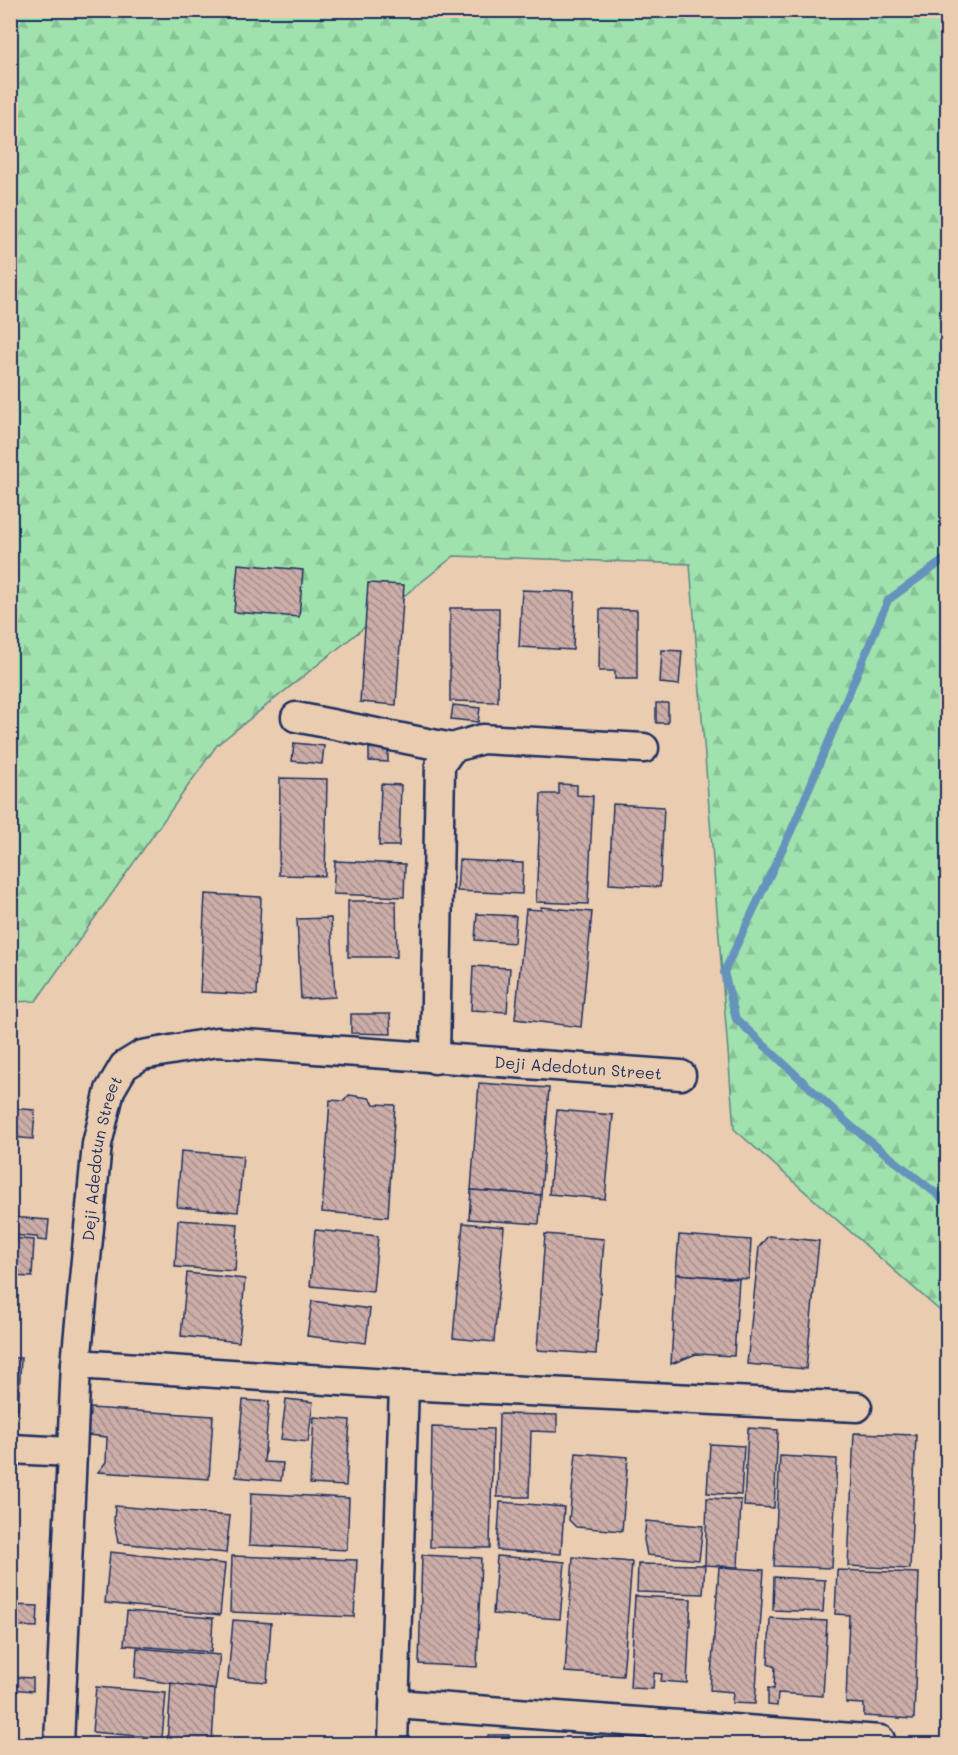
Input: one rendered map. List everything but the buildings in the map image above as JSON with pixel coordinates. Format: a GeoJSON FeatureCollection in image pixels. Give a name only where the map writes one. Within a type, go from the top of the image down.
{"type":"FeatureCollection","features":[{"type":"Feature","properties":{"kind":"street"},"geometry":{"type":"LineString","coordinates":[[296,717],[452,748],[482,739],[644,748]]}},
{"type":"Feature","properties":{"kind":"street"},"geometry":{"type":"LineString","coordinates":[[435,1059],[440,765],[452,748]]}},
{"type":"Feature","properties":{"kind":"street","name":"Deji Adedotun Street"},"geometry":{"type":"LineString","coordinates":[[59,1744],[76,1364],[97,1144],[110,1090],[124,1066],[142,1055],[217,1042],[681,1075]]}},
{"type":"Feature","properties":{"kind":"street"},"geometry":{"type":"LineString","coordinates":[[76,1364],[404,1384],[857,1407]]}},
{"type":"Feature","properties":{"kind":"street"},"geometry":{"type":"LineString","coordinates":[[393,1744],[404,1384]]}},
{"type":"Feature","properties":{"kind":"street"},"geometry":{"type":"LineString","coordinates":[[10,1449],[71,1452]]}},
{"type":"Feature","properties":{"kind":"street"},"geometry":{"type":"LineString","coordinates":[[396,1704],[880,1740]]}},
{"type":"Feature","properties":{"kind":"green space"},"geometry":{"type":"Polygon","coordinates":[[[10,11],[947,11],[947,1317],[734,1129],[690,564],[454,556],[217,745],[36,1001],[11,1002],[10,11]]]}},
{"type":"Feature","properties":{"kind":"waterway"},"geometry":{"type":"LineString","coordinates":[[948,557],[888,600],[792,829],[724,972],[736,1019],[852,1127],[948,1203]]}}]}
